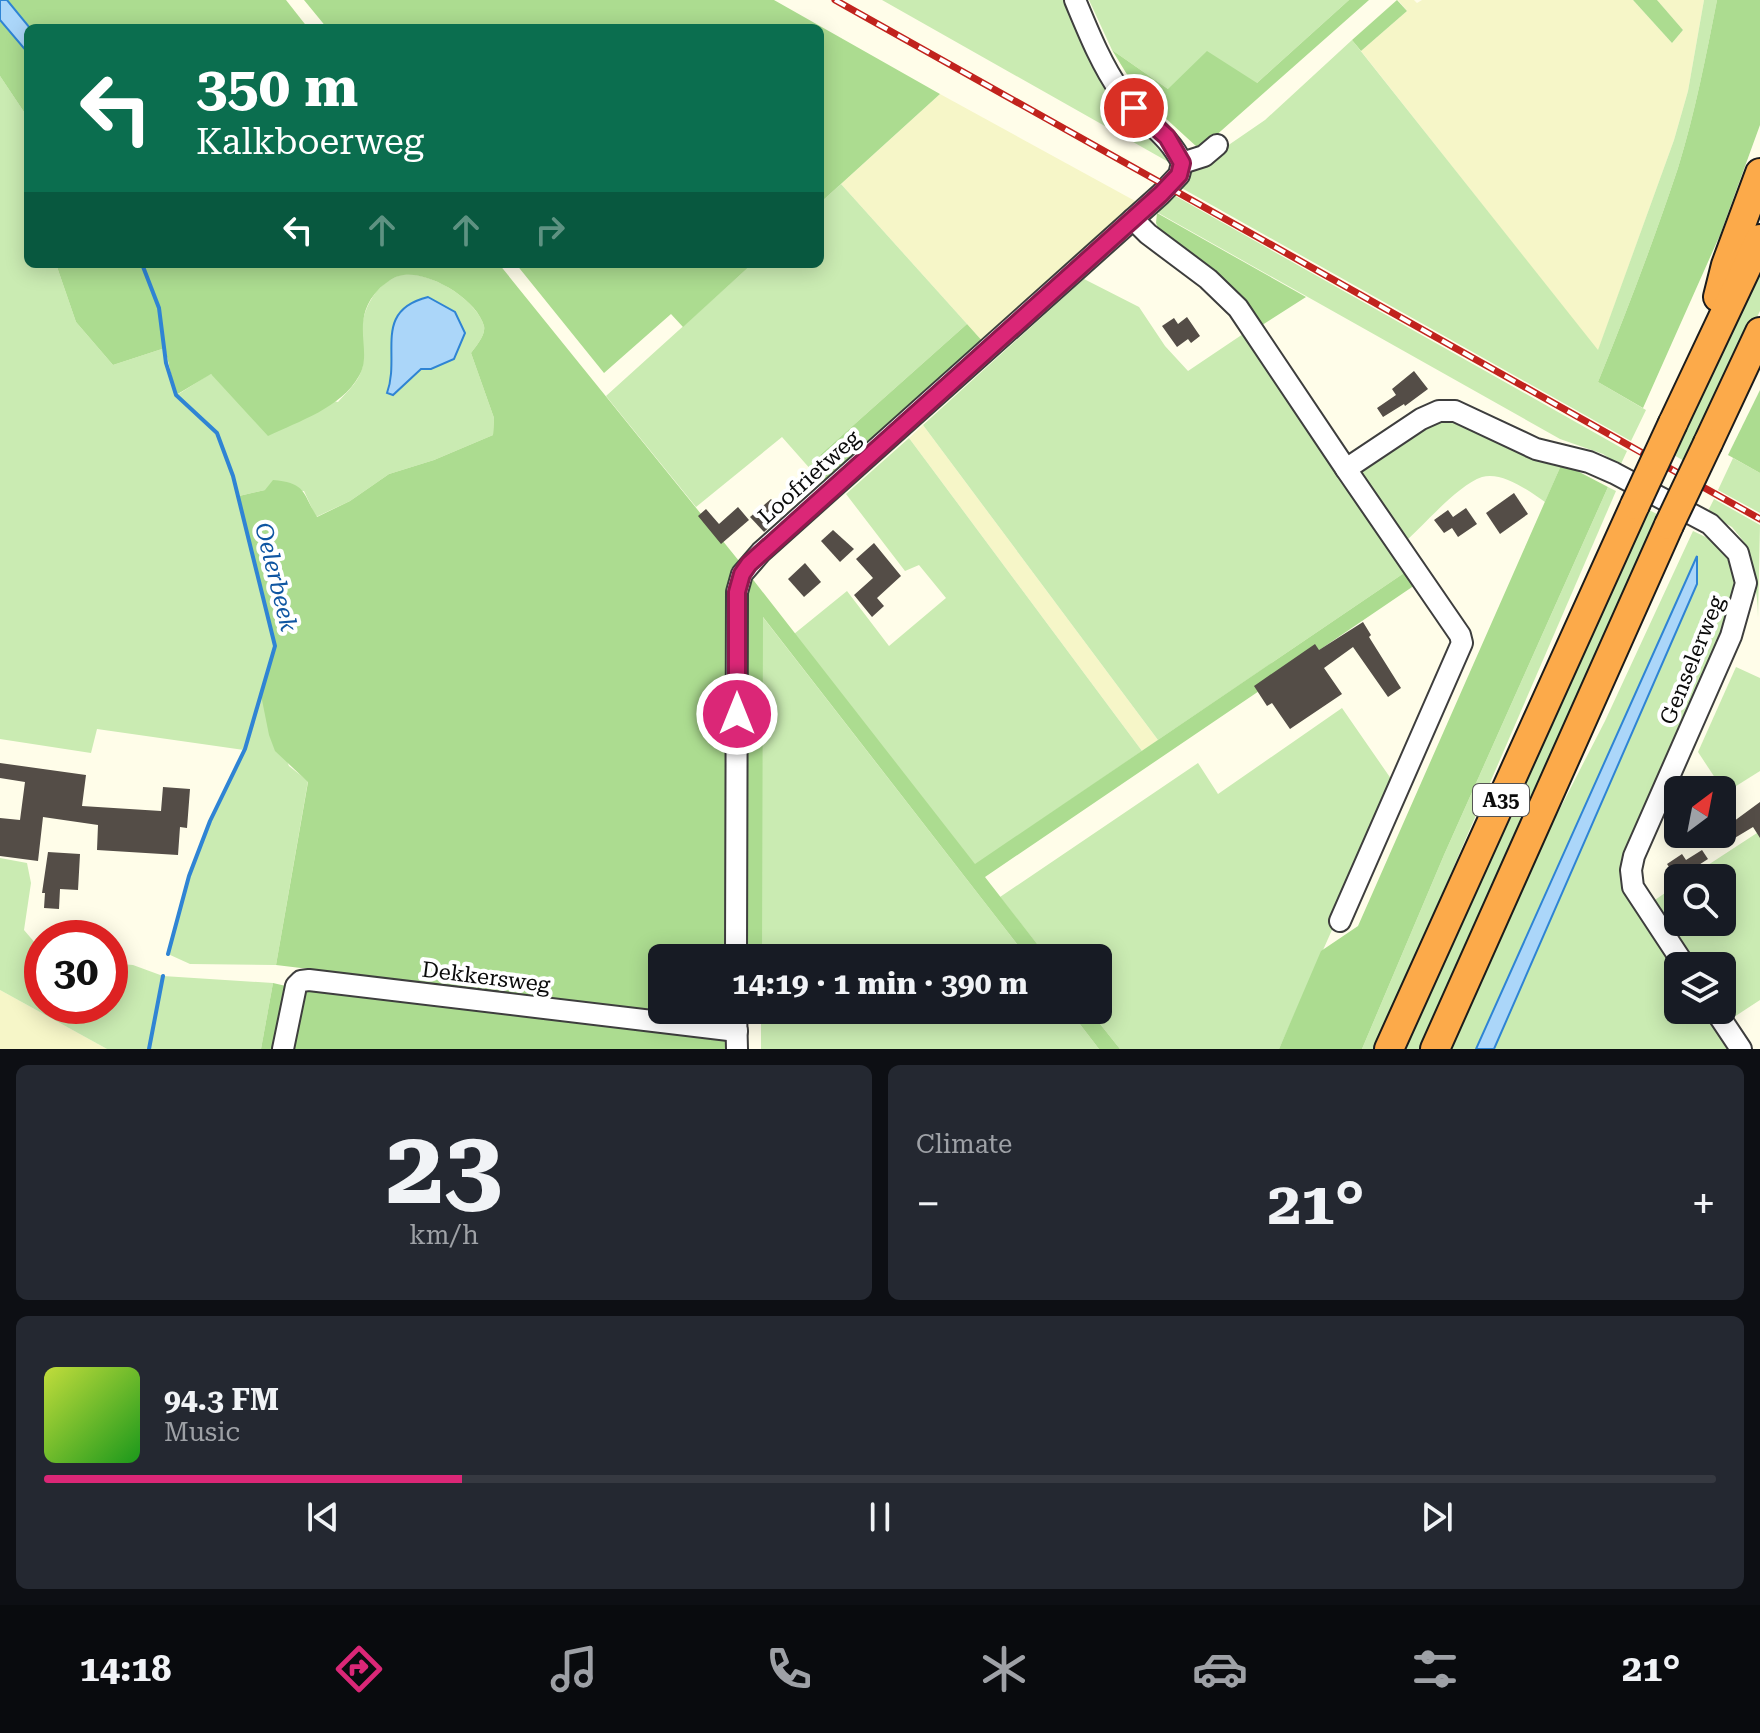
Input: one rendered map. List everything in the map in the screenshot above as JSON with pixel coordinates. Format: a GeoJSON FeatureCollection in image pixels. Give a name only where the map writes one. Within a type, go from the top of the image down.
{"type":"FeatureCollection","features":[{"type":"Feature","properties":{"kind":"highway","name":"A35"},"geometry":{"type":"LineString","coordinates":[[1704,358],[1726,265],[1760,173]]}},
{"type":"Feature","properties":{"kind":"highway","name":"A35"},"geometry":{"type":"LineString","coordinates":[[1389,1049],[1635,505],[1760,239]]}},
{"type":"Feature","properties":{"kind":"highway","name":"A35"},"geometry":{"type":"LineString","coordinates":[[1435,1049],[1669,525],[1760,332]]}},
{"type":"Feature","properties":{"kind":"highway","name":"A35"},"geometry":{"type":"LineString","coordinates":[[1737,381],[1760,349]]}},
{"type":"Feature","properties":{"kind":"street"},"geometry":{"type":"LineString","coordinates":[[1075,0],[1091,38],[1120,91],[1167,137],[1182,163],[1204,156],[1217,145]]}},
{"type":"Feature","properties":{"kind":"street","name":"Loofrietweg"},"geometry":{"type":"LineString","coordinates":[[736,944],[737,592],[742,574],[761,552],[1161,194],[1179,175],[1182,163]]}},
{"type":"Feature","properties":{"kind":"street"},"geometry":{"type":"LineString","coordinates":[[1133,219],[1208,279],[1238,308],[1460,635],[1462,643],[1340,921]]}},
{"type":"Feature","properties":{"kind":"street","name":"Genselerweg"},"geometry":{"type":"LineString","coordinates":[[1346,469],[1421,419],[1439,411],[1455,411],[1536,449],[1589,462],[1614,473],[1710,524],[1738,553],[1746,583],[1742,607],[1634,856],[1631,870],[1633,887],[1676,952]]}},
{"type":"Feature","properties":{"kind":"street","name":"Dekkersweg"},"geometry":{"type":"LineString","coordinates":[[283,1049],[296,986],[301,981],[309,980],[737,1040]]}},
{"type":"Feature","properties":{"kind":"street"},"geometry":{"type":"LineString","coordinates":[[1724,1024],[1741,1049]]}},
{"type":"Feature","properties":{"kind":"green space"},"geometry":{"type":"Polygon","coordinates":[[[7,0],[286,0],[305,24],[27,24],[7,0]]]}},
{"type":"Feature","properties":{"kind":"green space"},"geometry":{"type":"Polygon","coordinates":[[[304,0],[774,0],[816,24],[324,24],[304,0]]]}},
{"type":"Feature","properties":{"kind":"green space"},"geometry":{"type":"Polygon","coordinates":[[[882,0],[1068,0],[1108,95],[1172,164],[882,0]]]}},
{"type":"Feature","properties":{"kind":"green space"},"geometry":{"type":"Polygon","coordinates":[[[1089,0],[1349,0],[1257,83],[1168,89],[1112,50],[1089,0]]]}},
{"type":"Feature","properties":{"kind":"green space"},"geometry":{"type":"Polygon","coordinates":[[[1349,0],[1369,0],[1213,138],[1197,147],[1139,94],[1112,50],[1168,89],[1207,51],[1257,83],[1349,0]]]}},
{"type":"Feature","properties":{"kind":"green space"},"geometry":{"type":"Polygon","coordinates":[[[1397,0],[1407,11],[1361,51],[1352,40],[1397,0]]]}},
{"type":"Feature","properties":{"kind":"green space"},"geometry":{"type":"Polygon","coordinates":[[[1398,0],[1414,0],[1417,3],[1422,0],[1633,0],[1672,43],[1683,30],[1657,0],[1704,0],[1688,91],[1674,140],[1598,351],[1361,51],[1407,11],[1398,0]]]}},
{"type":"Feature","properties":{"kind":"green space"},"geometry":{"type":"Polygon","coordinates":[[[1633,0],[1657,0],[1683,30],[1672,43],[1633,0]]]}},
{"type":"Feature","properties":{"kind":"green space"},"geometry":{"type":"Polygon","coordinates":[[[1704,0],[1717,0],[1684,147],[1650,249],[1598,382],[1646,410],[1631,441],[1178,186],[1198,166],[1265,120],[1352,40],[1598,350],[1674,140],[1688,91],[1704,0]]]}},
{"type":"Feature","properties":{"kind":"green space"},"geometry":{"type":"Polygon","coordinates":[[[1717,0],[1760,0],[1760,125],[1720,235],[1643,408],[1598,382],[1678,168],[1717,0]]]}},
{"type":"Feature","properties":{"kind":"green space"},"geometry":{"type":"Polygon","coordinates":[[[0,20],[24,48],[24,112],[0,76],[0,20]]]}},
{"type":"Feature","properties":{"kind":"green space"},"geometry":{"type":"Polygon","coordinates":[[[824,28],[940,94],[824,199],[824,28]]]}},
{"type":"Feature","properties":{"kind":"green space"},"geometry":{"type":"Polygon","coordinates":[[[0,76],[24,112],[24,268],[57,268],[76,322],[113,365],[165,348],[171,383],[177,395],[210,374],[338,402],[361,372],[361,335],[367,308],[376,292],[390,280],[409,274],[435,281],[461,296],[484,326],[484,333],[471,353],[494,418],[493,435],[434,460],[389,474],[350,501],[316,517],[304,491],[265,490],[239,496],[275,646],[261,695],[289,766],[308,781],[276,965],[190,964],[168,954],[189,876],[210,821],[244,750],[97,729],[91,753],[0,739],[0,76]],[[399,315],[392,336],[392,372],[387,393],[421,369],[431,369],[454,359],[465,333],[399,315]]]}},
{"type":"Feature","properties":{"kind":"green space"},"geometry":{"type":"Polygon","coordinates":[[[940,94],[1137,202],[984,343],[841,184],[940,94]]]}},
{"type":"Feature","properties":{"kind":"green space"},"geometry":{"type":"Polygon","coordinates":[[[841,184],[967,324],[820,455],[832,469],[820,480],[782,437],[696,507],[606,396],[748,268],[824,268],[824,199],[841,184]]]}},
{"type":"Feature","properties":{"kind":"green space"},"geometry":{"type":"Polygon","coordinates":[[[1170,193],[1627,451],[1620,466],[1603,454],[1560,439],[1153,210],[1170,193]]]}},
{"type":"Feature","properties":{"kind":"green space"},"geometry":{"type":"Polygon","coordinates":[[[1157,213],[1306,297],[1259,327],[1215,273],[1159,230],[1157,213]]]}},
{"type":"Feature","properties":{"kind":"green space"},"geometry":{"type":"Polygon","coordinates":[[[57,268],[502,268],[739,561],[731,569],[724,944],[648,944],[648,1010],[276,965],[308,782],[275,751],[269,735],[261,695],[275,646],[239,496],[265,490],[273,480],[292,484],[302,490],[317,517],[350,501],[389,474],[434,460],[493,435],[494,418],[471,353],[482,337],[484,326],[472,306],[436,281],[410,275],[394,278],[379,289],[365,313],[363,366],[351,387],[330,405],[268,436],[211,374],[176,395],[165,348],[113,365],[76,322],[57,268]]]}},
{"type":"Feature","properties":{"kind":"green space"},"geometry":{"type":"Polygon","coordinates":[[[519,268],[748,268],[683,327],[671,314],[604,373],[519,268]]]}},
{"type":"Feature","properties":{"kind":"green space"},"geometry":{"type":"Polygon","coordinates":[[[1760,270],[1760,311],[1686,462],[1672,454],[1760,270]]]}},
{"type":"Feature","properties":{"kind":"green space"},"geometry":{"type":"Polygon","coordinates":[[[1084,279],[1139,307],[1165,346],[1188,371],[1246,332],[1410,569],[1158,740],[923,425],[1084,279]]]}},
{"type":"Feature","properties":{"kind":"green space"},"geometry":{"type":"Polygon","coordinates":[[[967,324],[984,343],[825,486],[820,480],[832,469],[820,455],[967,324]]]}},
{"type":"Feature","properties":{"kind":"green space"},"geometry":{"type":"Polygon","coordinates":[[[1760,390],[1760,473],[1728,455],[1760,390]]]}},
{"type":"Feature","properties":{"kind":"green space"},"geometry":{"type":"Polygon","coordinates":[[[1443,416],[1562,463],[1545,502],[1507,479],[1482,477],[1452,496],[1405,542],[1361,473],[1423,425],[1443,416]]]}},
{"type":"Feature","properties":{"kind":"green space"},"geometry":{"type":"Polygon","coordinates":[[[923,425],[1158,740],[1142,751],[909,438],[923,425]]]}},
{"type":"Feature","properties":{"kind":"green space"},"geometry":{"type":"Polygon","coordinates":[[[909,438],[1142,751],[975,865],[794,634],[847,591],[889,646],[946,598],[919,565],[905,571],[846,494],[909,438]]]}},
{"type":"Feature","properties":{"kind":"green space"},"geometry":{"type":"Polygon","coordinates":[[[1733,458],[1760,473],[1760,513],[1718,490],[1733,458]]]}},
{"type":"Feature","properties":{"kind":"green space"},"geometry":{"type":"Polygon","coordinates":[[[1562,463],[1608,487],[1444,855],[1362,1049],[1279,1049],[1321,951],[1358,926],[1562,463]]]}},
{"type":"Feature","properties":{"kind":"green space"},"geometry":{"type":"Polygon","coordinates":[[[1608,487],[1616,491],[1375,1049],[1362,1049],[1444,855],[1608,487]]]}},
{"type":"Feature","properties":{"kind":"green space"},"geometry":{"type":"Polygon","coordinates":[[[1714,499],[1760,525],[1758,618],[1752,576],[1734,538],[1744,542],[1732,527],[1707,513],[1714,499]]]}},
{"type":"Feature","properties":{"kind":"green space"},"geometry":{"type":"Polygon","coordinates":[[[1645,508],[1663,517],[1420,1049],[1398,1049],[1645,508]]]}},
{"type":"Feature","properties":{"kind":"green space"},"geometry":{"type":"Polygon","coordinates":[[[1693,531],[1712,540],[1728,552],[1739,584],[1716,658],[1621,866],[1622,886],[1667,952],[1664,952],[1664,1024],[1716,1024],[1733,1049],[1494,1049],[1697,584],[1697,558],[1476,1049],[1448,1049],[1549,830],[1605,721],[1693,531]]]}},
{"type":"Feature","properties":{"kind":"green space"},"geometry":{"type":"Polygon","coordinates":[[[1410,569],[1418,583],[985,877],[1037,944],[1017,944],[763,617],[762,944],[745,944],[748,579],[751,577],[975,864],[1410,569]]]}},
{"type":"Feature","properties":{"kind":"green space"},"geometry":{"type":"Polygon","coordinates":[[[762,616],[1017,944],[762,944],[762,616]]]}},
{"type":"Feature","properties":{"kind":"green space"},"geometry":{"type":"Polygon","coordinates":[[[1736,667],[1760,678],[1760,771],[1736,786],[1736,776],[1714,776],[1698,752],[1736,667]]]}},
{"type":"Feature","properties":{"kind":"green space"},"geometry":{"type":"Polygon","coordinates":[[[1342,708],[1396,786],[1279,1049],[1120,1049],[1100,1024],[1112,1024],[1112,944],[1037,944],[1000,897],[1198,763],[1218,794],[1342,708]]]}},
{"type":"Feature","properties":{"kind":"green space"},"geometry":{"type":"Polygon","coordinates":[[[1760,831],[1760,1000],[1736,1016],[1736,952],[1686,952],[1675,936],[1736,936],[1736,864],[1709,864],[1760,831]]]}},
{"type":"Feature","properties":{"kind":"green space"},"geometry":{"type":"Polygon","coordinates":[[[0,858],[27,863],[31,883],[24,920],[24,1003],[0,990],[0,858]]]}},
{"type":"Feature","properties":{"kind":"green space"},"geometry":{"type":"Polygon","coordinates":[[[1664,894],[1664,920],[1652,902],[1664,894]]]}},
{"type":"Feature","properties":{"kind":"green space"},"geometry":{"type":"Polygon","coordinates":[[[128,965],[163,976],[273,983],[261,1049],[107,1049],[62,1024],[128,1024],[128,965]]]}},
{"type":"Feature","properties":{"kind":"green space"},"geometry":{"type":"Polygon","coordinates":[[[273,983],[286,986],[277,1049],[261,1049],[273,983]]]}},
{"type":"Feature","properties":{"kind":"green space"},"geometry":{"type":"Polygon","coordinates":[[[303,985],[731,1037],[731,1049],[286,1049],[303,985]]]}},
{"type":"Feature","properties":{"kind":"green space"},"geometry":{"type":"Polygon","coordinates":[[[0,990],[24,1003],[24,1024],[62,1024],[107,1049],[0,1049],[0,990]]]}},
{"type":"Feature","properties":{"kind":"green space"},"geometry":{"type":"Polygon","coordinates":[[[761,1024],[1080,1024],[1099,1049],[761,1049],[761,1024]]]}},
{"type":"Feature","properties":{"kind":"green space"},"geometry":{"type":"Polygon","coordinates":[[[1080,1024],[1100,1024],[1120,1049],[1099,1049],[1080,1024]]]}},
{"type":"Feature","properties":{"kind":"water"},"geometry":{"type":"Polygon","coordinates":[[[0,0],[7,0],[27,24],[24,24],[24,48],[0,20],[0,0]]]}},
{"type":"Feature","properties":{"kind":"water"},"geometry":{"type":"Polygon","coordinates":[[[428,297],[455,312],[465,333],[454,359],[431,369],[421,369],[393,395],[387,393],[394,324],[400,313],[411,304],[428,297]]]}},
{"type":"Feature","properties":{"kind":"water"},"geometry":{"type":"Polygon","coordinates":[[[1697,556],[1697,584],[1494,1049],[1476,1049],[1697,556]]]}},
{"type":"Feature","properties":{"kind":"building"},"geometry":{"type":"Polygon","coordinates":[[[1187,317],[1200,336],[1191,343],[1188,339],[1177,347],[1162,326],[1174,318],[1178,324],[1187,317]]]}},
{"type":"Feature","properties":{"kind":"building"},"geometry":{"type":"Polygon","coordinates":[[[1414,371],[1428,389],[1383,417],[1377,408],[1396,395],[1392,389],[1414,371]]]}},
{"type":"Feature","properties":{"kind":"building"},"geometry":{"type":"Polygon","coordinates":[[[1514,493],[1528,514],[1500,534],[1486,513],[1514,493]]]}},
{"type":"Feature","properties":{"kind":"building"},"geometry":{"type":"Polygon","coordinates":[[[771,499],[784,514],[764,532],[750,517],[771,499]]]}},
{"type":"Feature","properties":{"kind":"building"},"geometry":{"type":"Polygon","coordinates":[[[738,507],[749,520],[721,544],[698,516],[706,509],[719,524],[738,507]]]}},
{"type":"Feature","properties":{"kind":"building"},"geometry":{"type":"Polygon","coordinates":[[[1466,508],[1477,524],[1458,537],[1452,528],[1444,533],[1434,520],[1448,510],[1453,517],[1466,508]]]}},
{"type":"Feature","properties":{"kind":"building"},"geometry":{"type":"Polygon","coordinates":[[[833,530],[854,549],[840,562],[821,541],[833,530]]]}},
{"type":"Feature","properties":{"kind":"building"},"geometry":{"type":"Polygon","coordinates":[[[874,543],[901,576],[877,598],[884,606],[872,617],[854,595],[873,578],[856,559],[874,543]]]}},
{"type":"Feature","properties":{"kind":"building"},"geometry":{"type":"Polygon","coordinates":[[[805,563],[821,582],[804,597],[788,579],[805,563]]]}},
{"type":"Feature","properties":{"kind":"building"},"geometry":{"type":"Polygon","coordinates":[[[1363,622],[1401,688],[1388,697],[1353,647],[1324,668],[1342,694],[1290,729],[1272,703],[1267,706],[1254,686],[1315,644],[1319,650],[1363,622]]]}},
{"type":"Feature","properties":{"kind":"building"},"geometry":{"type":"Polygon","coordinates":[[[0,763],[86,775],[82,806],[161,811],[163,787],[190,789],[187,828],[180,827],[178,855],[97,850],[98,825],[43,817],[38,861],[0,856],[0,818],[20,820],[25,782],[0,778],[0,763]]]}},
{"type":"Feature","properties":{"kind":"building"},"geometry":{"type":"Polygon","coordinates":[[[1760,802],[1760,838],[1753,827],[1736,837],[1736,820],[1760,802]]]}},
{"type":"Feature","properties":{"kind":"building"},"geometry":{"type":"Polygon","coordinates":[[[1702,850],[1708,859],[1700,864],[1667,864],[1682,854],[1686,860],[1702,850]]]}},
{"type":"Feature","properties":{"kind":"building"},"geometry":{"type":"Polygon","coordinates":[[[48,852],[80,854],[78,890],[60,889],[59,909],[44,908],[45,893],[42,893],[48,852]]]}},
{"type":"Feature","properties":{"kind":"waterway","name":"Oelerbeek"},"geometry":{"type":"LineString","coordinates":[[144,268],[159,308],[166,363],[176,395],[217,433],[233,476],[275,646],[245,749],[210,821],[189,876],[168,954]]}},
{"type":"Feature","properties":{"kind":"waterway","name":"Oelerbeek"},"geometry":{"type":"LineString","coordinates":[[149,1049],[163,976]]}},
{"type":"Feature","properties":{"kind":"railway"},"geometry":{"type":"LineString","coordinates":[[835,0],[1760,519]]}},
{"type":"Feature","properties":{"kind":"route"},"geometry":{"type":"LineString","coordinates":[[737,714],[737,592],[742,574],[749,564],[1179,175],[1182,163],[1175,147],[1134,108]]}}]}
